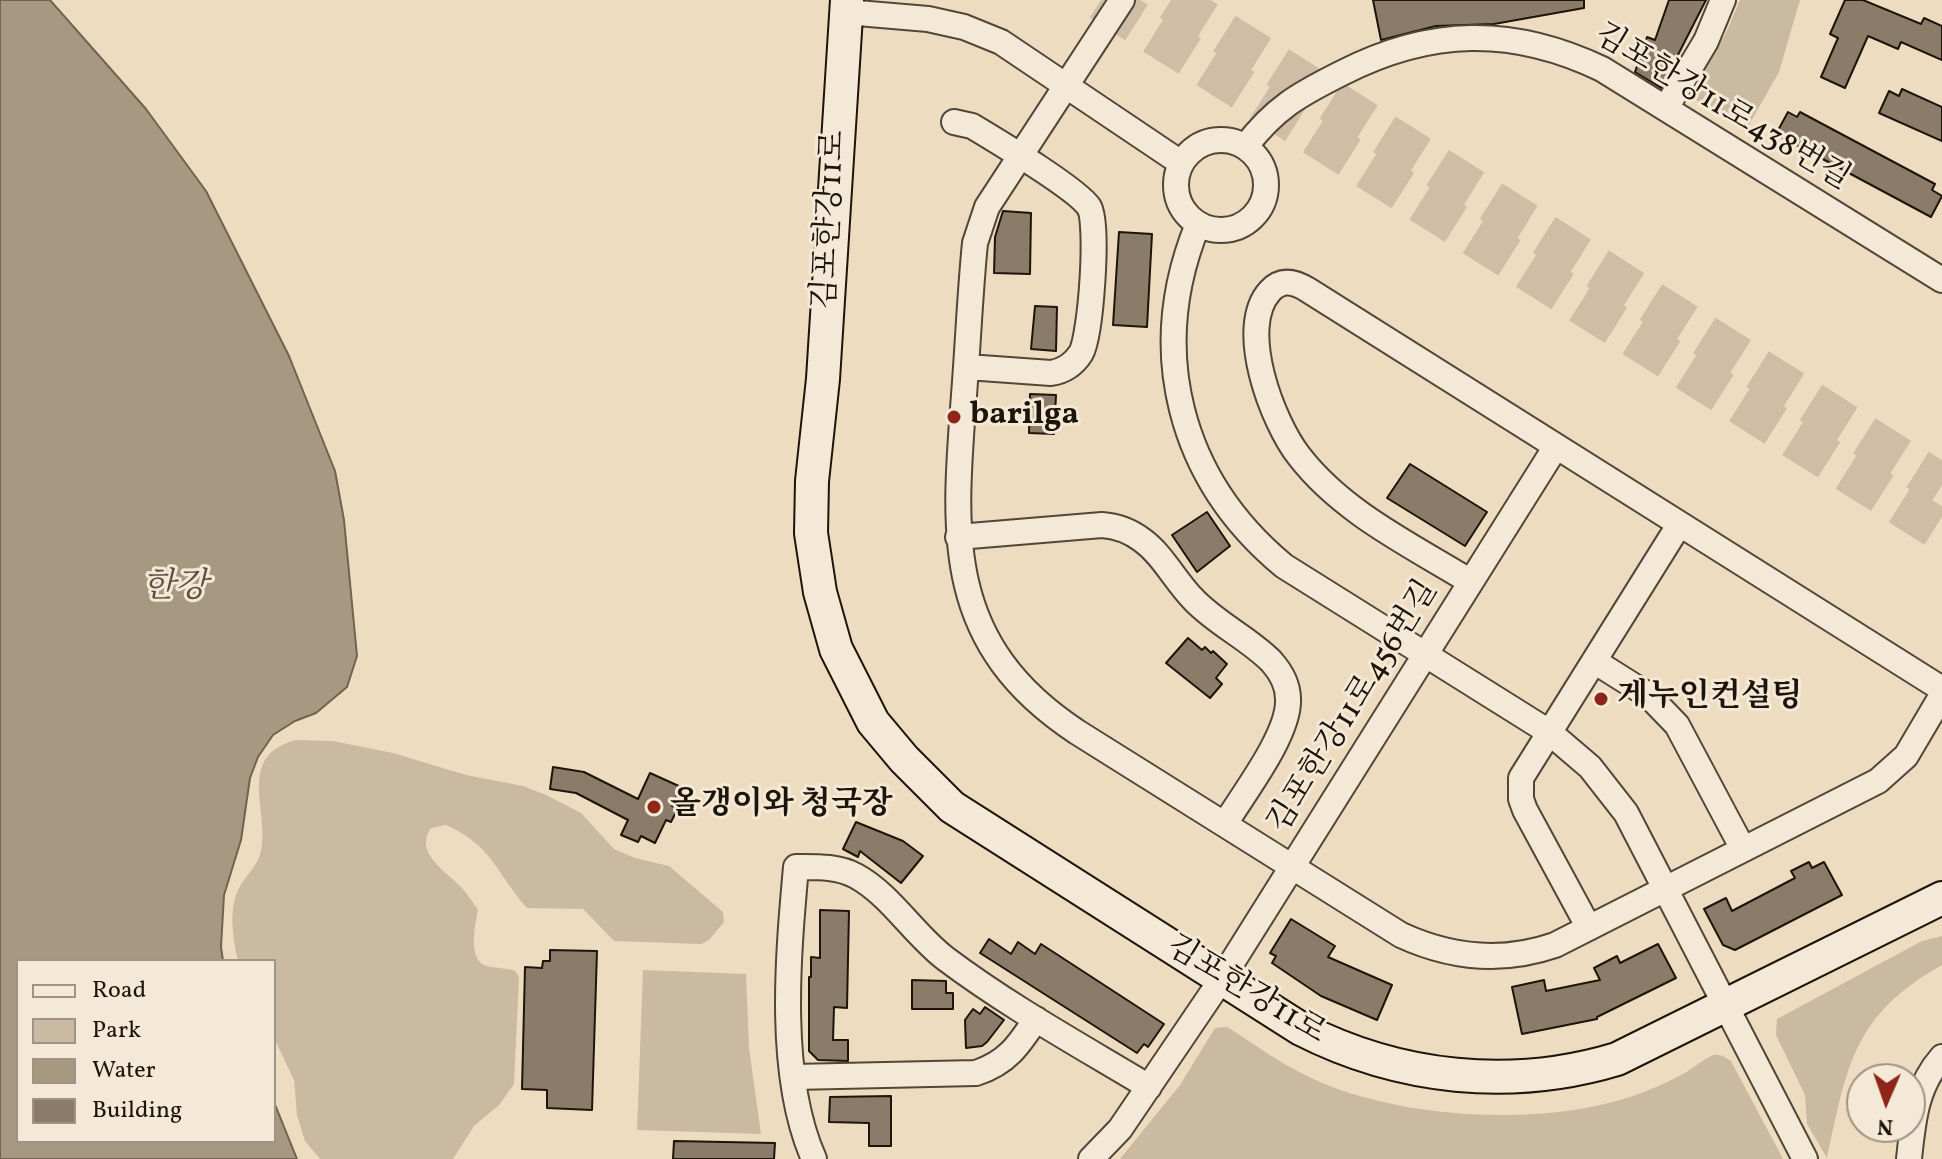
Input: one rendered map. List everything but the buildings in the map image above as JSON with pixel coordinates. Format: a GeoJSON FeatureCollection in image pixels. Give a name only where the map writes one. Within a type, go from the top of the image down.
{"type":"FeatureCollection","features":[{"type":"Feature","properties":{"kind":"main road","name":"김포한강11로"},"geometry":{"type":"LineString","coordinates":[[842,4],[823,379],[815,440],[811,533],[820,592],[836,649],[873,722],[904,759],[952,807],[1301,1029],[1340,1049],[1401,1066],[1461,1076],[1532,1076],[1593,1067],[1644,1047],[1727,1007],[1942,898]]}},
{"type":"Feature","properties":{"kind":"street"},"geometry":{"type":"LineString","coordinates":[[958,537],[957,479],[977,229],[987,207],[1122,0]]}},
{"type":"Feature","properties":{"kind":"street"},"geometry":{"type":"LineString","coordinates":[[1666,108],[1706,41],[1723,0]]}},
{"type":"Feature","properties":{"kind":"street"},"geometry":{"type":"LineString","coordinates":[[842,4],[964,27],[1001,42],[1181,163]]}},
{"type":"Feature","properties":{"kind":"street","name":"김포한강11로438번길"},"geometry":{"type":"LineString","coordinates":[[1245,147],[1264,123],[1285,104],[1352,67],[1434,40],[1465,37],[1510,39],[1574,56],[1626,83],[1942,280]]}},
{"type":"Feature","properties":{"kind":"street"},"geometry":{"type":"LineString","coordinates":[[954,122],[972,126],[1083,200],[1093,216],[1086,341],[1076,360],[1061,371],[1051,373],[967,367]]}},
{"type":"Feature","properties":{"kind":"street"},"geometry":{"type":"LineString","coordinates":[[1215,140],[1231,141],[1245,147],[1256,157],[1266,182],[1260,208],[1240,226],[1225,230],[1209,229],[1198,224],[1183,211],[1177,197],[1175,182],[1181,163],[1200,144],[1215,140]]}},
{"type":"Feature","properties":{"kind":"street"},"geometry":{"type":"LineString","coordinates":[[1198,224],[1184,258],[1178,285],[1174,358],[1184,416],[1193,444],[1211,482],[1232,515],[1284,566],[1573,750],[1614,797],[1666,890],[1805,1159]]}},
{"type":"Feature","properties":{"kind":"street","name":"김포한강11로456번길"},"geometry":{"type":"LineString","coordinates":[[1091,1159],[1120,1129],[1221,980],[1293,869],[1555,448],[1299,285],[1291,282],[1278,285],[1266,295],[1258,321],[1261,372],[1276,417],[1298,455],[1324,484],[1350,506],[1471,582]]}},
{"type":"Feature","properties":{"kind":"street"},"geometry":{"type":"LineString","coordinates":[[1293,869],[1401,935],[1435,949],[1484,956],[1524,954],[1555,945],[1666,890],[1889,773],[1906,756],[1942,692],[1555,448]]}},
{"type":"Feature","properties":{"kind":"street","name":"김포한강11로456번길"},"geometry":{"type":"LineString","coordinates":[[1225,824],[1285,720],[1289,696],[1286,685],[1271,662],[1193,600],[1153,549],[1123,529],[1102,525],[958,537],[965,582],[978,620],[1003,663],[1030,696],[1068,726],[1293,869]]}},
{"type":"Feature","properties":{"kind":"street"},"geometry":{"type":"LineString","coordinates":[[1589,928],[1521,799],[1520,788],[1525,769],[1679,525]]}},
{"type":"Feature","properties":{"kind":"street"},"geometry":{"type":"LineString","coordinates":[[1594,661],[1648,695],[1677,725],[1743,849]]}},
{"type":"Feature","properties":{"kind":"street"},"geometry":{"type":"LineString","coordinates":[[814,1159],[803,1127],[794,1077],[788,995],[796,867],[835,869],[857,877],[880,894],[945,958],[1036,1019],[1149,1087]]}},
{"type":"Feature","properties":{"kind":"street"},"geometry":{"type":"LineString","coordinates":[[794,1077],[976,1073],[1008,1058],[1036,1019]]}},
{"type":"Feature","properties":{"kind":"street"},"geometry":{"type":"LineString","coordinates":[[1909,1159],[1920,1091],[1942,1057]]}},
{"type":"Feature","properties":{"kind":"green space"},"geometry":{"type":"Polygon","coordinates":[[[1740,0],[1800,0],[1779,72],[1745,132],[1696,100],[1691,93],[1726,33],[1740,0]]]}},
{"type":"Feature","properties":{"kind":"green space"},"geometry":{"type":"Polygon","coordinates":[[[296,740],[333,741],[393,753],[466,775],[523,786],[581,813],[614,849],[669,866],[723,912],[724,922],[709,940],[701,944],[614,941],[583,909],[527,908],[474,842],[446,825],[431,828],[426,845],[428,853],[478,910],[474,948],[479,961],[484,965],[515,971],[519,977],[514,1084],[499,1105],[474,1126],[453,1159],[320,1159],[305,1141],[297,1115],[294,1080],[276,1042],[276,959],[238,959],[232,924],[236,897],[261,851],[260,772],[266,758],[277,748],[296,740]]]}},
{"type":"Feature","properties":{"kind":"green space"},"geometry":{"type":"Polygon","coordinates":[[[1942,936],[1942,965],[1889,1003],[1872,1024],[1852,1063],[1846,1063],[1846,1080],[1827,1158],[1807,1124],[1805,1095],[1776,1035],[1777,1019],[1922,941],[1942,936]]]}},
{"type":"Feature","properties":{"kind":"green space"},"geometry":{"type":"Polygon","coordinates":[[[643,970],[746,974],[749,1048],[761,1134],[637,1130],[643,970]]]}},
{"type":"Feature","properties":{"kind":"green space"},"geometry":{"type":"Polygon","coordinates":[[[1227,1027],[1295,1070],[1335,1088],[1402,1106],[1472,1114],[1542,1114],[1603,1105],[1657,1087],[1710,1056],[1719,1055],[1731,1061],[1783,1159],[1120,1159],[1180,1085],[1215,1028],[1227,1027]]]}},
{"type":"Feature","properties":{"kind":"water","name":"한강"},"geometry":{"type":"Polygon","coordinates":[[[0,0],[50,0],[146,109],[206,191],[289,356],[335,471],[344,520],[357,656],[347,687],[316,713],[295,721],[273,735],[258,757],[250,778],[241,840],[224,895],[223,959],[16,959],[16,1143],[276,1143],[276,1107],[297,1159],[0,1159],[0,0]]]}},
{"type":"Feature","properties":{"kind":"tunnel"},"geometry":{"type":"LineString","coordinates":[[1101,0],[1942,531]]}},
{"type":"Feature","properties":{"kind":"tunnel"},"geometry":{"type":"LineString","coordinates":[[1171,0],[1942,485]]}},
{"type":"Feature","properties":{"kind":"place","name":"barilga"},"geometry":{"type":"Point","coordinates":[954,417]}},
{"type":"Feature","properties":{"kind":"place","name":"게누인컨설팅"},"geometry":{"type":"Point","coordinates":[1601,699]}},
{"type":"Feature","properties":{"kind":"place","name":"올갱이와 청국장"},"geometry":{"type":"Point","coordinates":[654,807]}}]}
